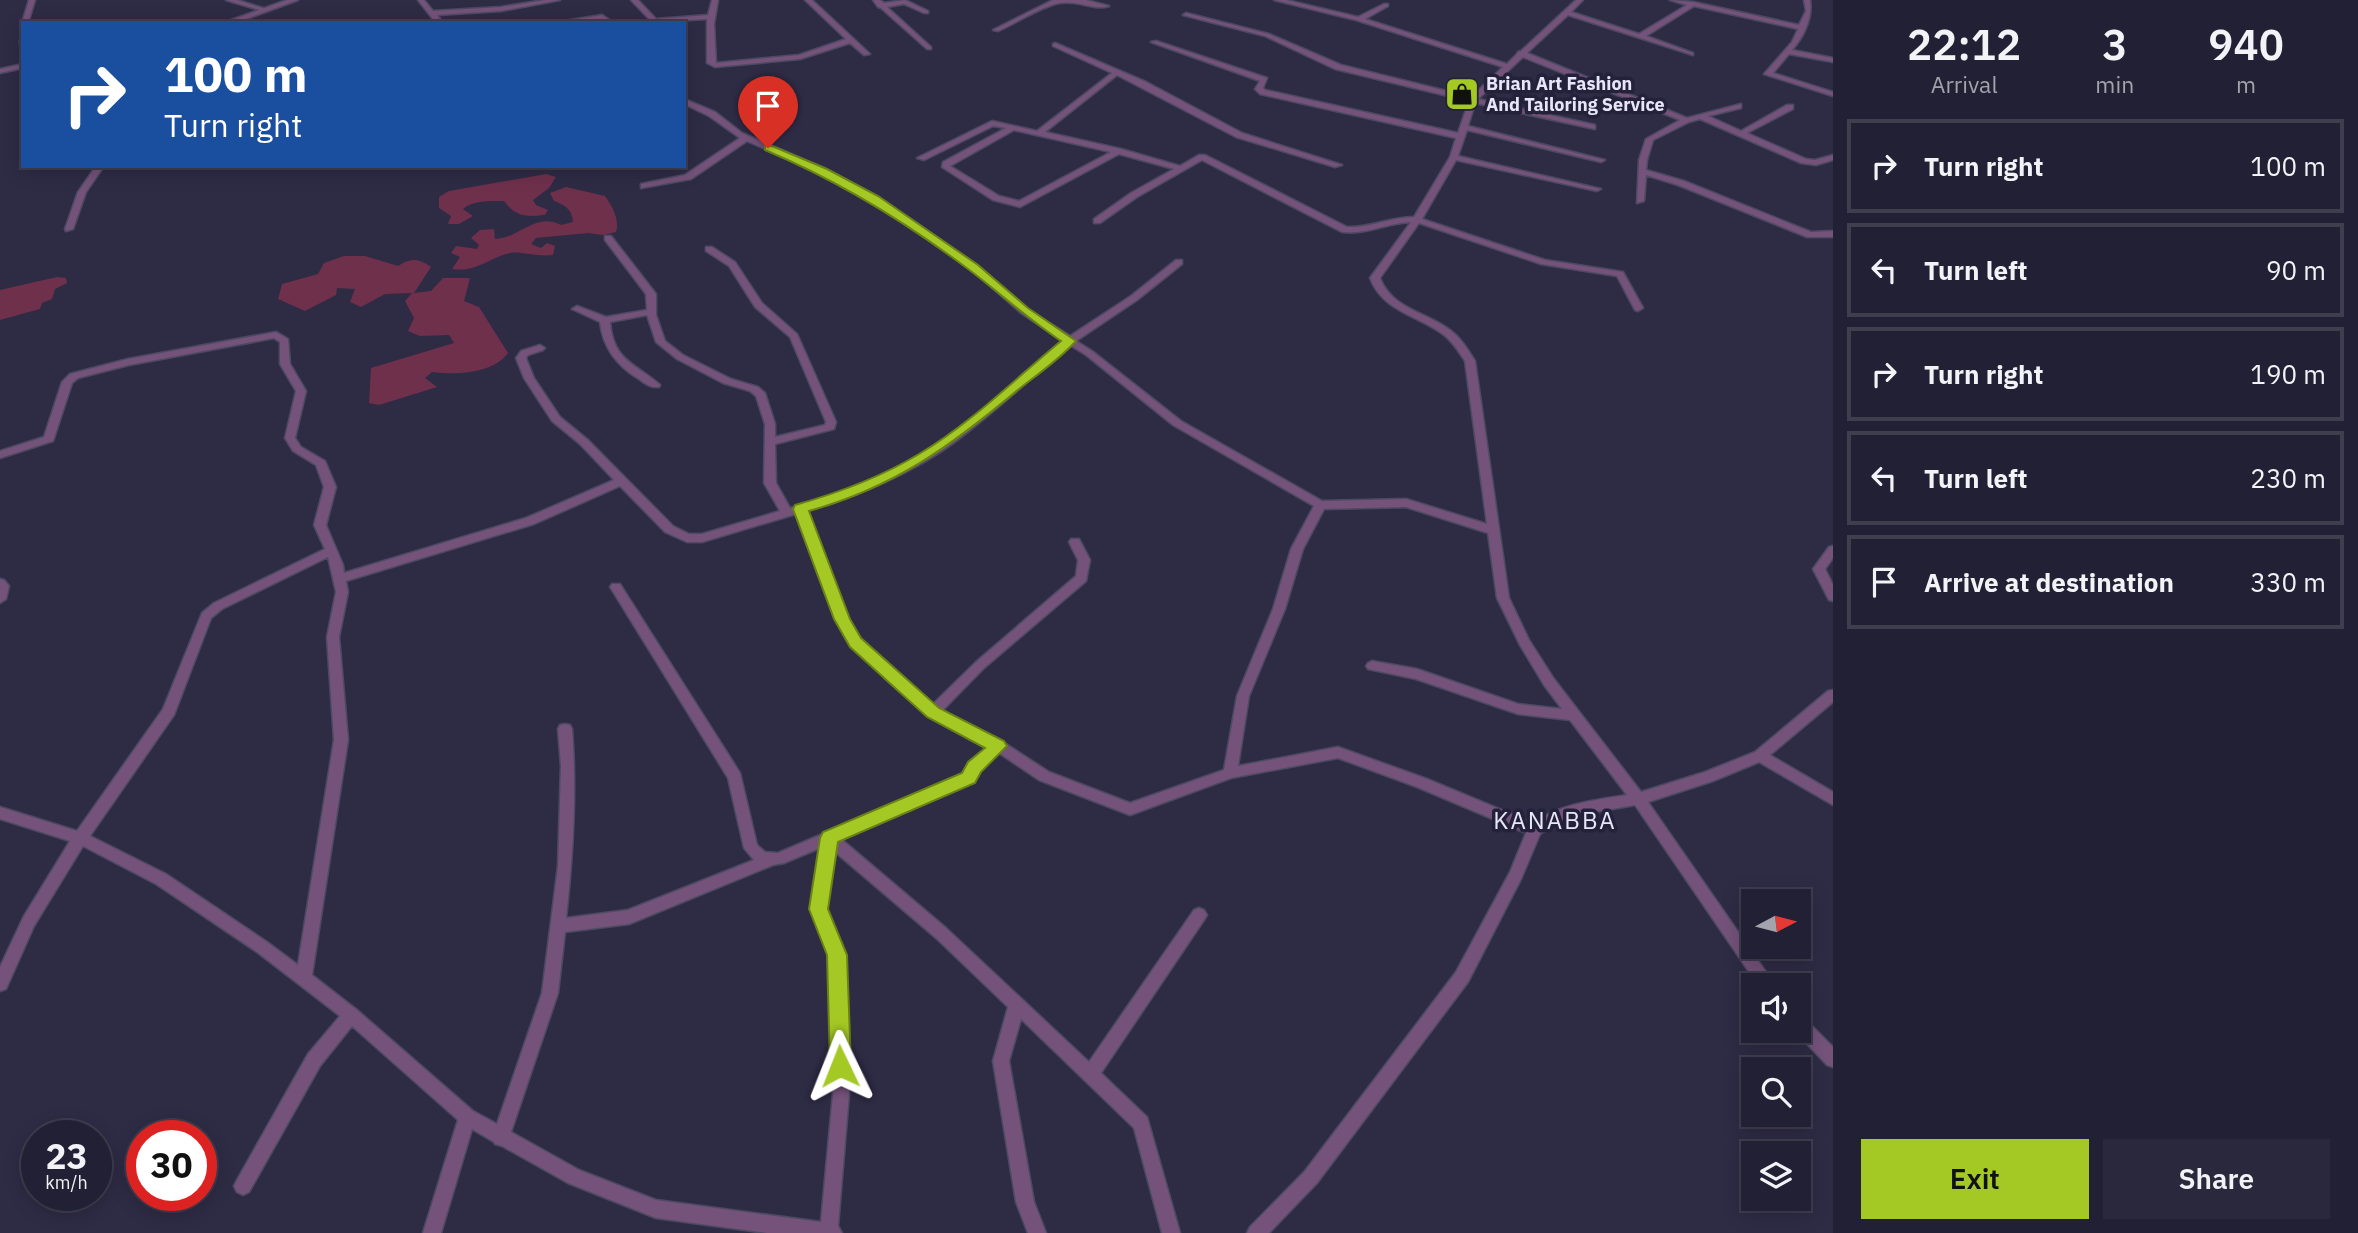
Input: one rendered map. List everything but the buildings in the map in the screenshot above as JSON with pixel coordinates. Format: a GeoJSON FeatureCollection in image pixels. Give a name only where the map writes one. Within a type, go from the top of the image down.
{"type":"FeatureCollection","features":[{"type":"Feature","properties":{"kind":"street"},"geometry":{"type":"LineString","coordinates":[[27,21],[32,0]]}},
{"type":"Feature","properties":{"kind":"street"},"geometry":{"type":"LineString","coordinates":[[229,0],[263,9]]}},
{"type":"Feature","properties":{"kind":"street"},"geometry":{"type":"LineString","coordinates":[[232,21],[276,2],[294,0]]}},
{"type":"Feature","properties":{"kind":"street"},"geometry":{"type":"LineString","coordinates":[[421,0],[438,21]]}},
{"type":"Feature","properties":{"kind":"street"},"geometry":{"type":"LineString","coordinates":[[431,13],[501,9],[557,0]]}},
{"type":"Feature","properties":{"kind":"street"},"geometry":{"type":"LineString","coordinates":[[634,0],[654,21],[709,17]]}},
{"type":"Feature","properties":{"kind":"street"},"geometry":{"type":"LineString","coordinates":[[715,0],[709,17],[711,63],[715,65],[800,57],[850,40]]}},
{"type":"Feature","properties":{"kind":"street"},"geometry":{"type":"LineString","coordinates":[[808,0],[866,54]]}},
{"type":"Feature","properties":{"kind":"street"},"geometry":{"type":"LineString","coordinates":[[996,30],[1056,1],[1079,0],[1105,6]]}},
{"type":"Feature","properties":{"kind":"street"},"geometry":{"type":"LineString","coordinates":[[1277,0],[1360,19],[1507,66]]}},
{"type":"Feature","properties":{"kind":"street"},"geometry":{"type":"LineString","coordinates":[[1312,6],[1324,0]]}},
{"type":"Feature","properties":{"kind":"street"},"geometry":{"type":"LineString","coordinates":[[1673,0],[1802,28]]}},
{"type":"Feature","properties":{"kind":"street"},"geometry":{"type":"LineString","coordinates":[[1807,0],[1808,11],[1790,52],[1768,74],[1833,94]]}},
{"type":"Feature","properties":{"kind":"street"},"geometry":{"type":"LineString","coordinates":[[878,3],[905,2],[926,12]]}},
{"type":"Feature","properties":{"kind":"street"},"geometry":{"type":"LineString","coordinates":[[878,3],[929,48]]}},
{"type":"Feature","properties":{"kind":"street"},"geometry":{"type":"LineString","coordinates":[[1691,54],[1640,37],[1572,4],[1473,99],[1454,157],[1417,220],[1376,272],[1376,283],[1396,304],[1452,337],[1470,361],[1503,598],[1524,642],[1573,715],[1638,799],[1759,973]]}},
{"type":"Feature","properties":{"kind":"street"},"geometry":{"type":"LineString","coordinates":[[1640,37],[1693,4]]}},
{"type":"Feature","properties":{"kind":"street"},"geometry":{"type":"LineString","coordinates":[[1360,19],[1386,5]]}},
{"type":"Feature","properties":{"kind":"street"},"geometry":{"type":"LineString","coordinates":[[1186,15],[1267,35],[1338,67],[1592,127]]}},
{"type":"Feature","properties":{"kind":"street"},"geometry":{"type":"LineString","coordinates":[[571,21],[602,17],[608,21]]}},
{"type":"Feature","properties":{"kind":"street"},"geometry":{"type":"LineString","coordinates":[[1154,42],[1264,80],[1259,89],[1263,92],[1601,160]]}},
{"type":"Feature","properties":{"kind":"street"},"geometry":{"type":"LineString","coordinates":[[1055,45],[1117,72],[1238,135],[1338,165]]}},
{"type":"Feature","properties":{"kind":"street"},"geometry":{"type":"LineString","coordinates":[[1790,52],[1833,60]]}},
{"type":"Feature","properties":{"kind":"street"},"geometry":{"type":"LineString","coordinates":[[1520,53],[1686,120]]}},
{"type":"Feature","properties":{"kind":"street"},"geometry":{"type":"LineString","coordinates":[[0,71],[21,66]]}},
{"type":"Feature","properties":{"kind":"street"},"geometry":{"type":"LineString","coordinates":[[1039,133],[1117,72]]}},
{"type":"Feature","properties":{"kind":"street"},"geometry":{"type":"LineString","coordinates":[[686,102],[712,114],[746,138],[823,171],[874,198],[974,267],[1024,311],[1069,341],[1177,422],[1320,505],[1406,503],[1495,531]]}},
{"type":"Feature","properties":{"kind":"street"},"geometry":{"type":"LineString","coordinates":[[1640,201],[1643,160],[1650,139],[1686,120],[1738,106]]}},
{"type":"Feature","properties":{"kind":"street"},"geometry":{"type":"LineString","coordinates":[[1742,133],[1790,107]]}},
{"type":"Feature","properties":{"kind":"street"},"geometry":{"type":"LineString","coordinates":[[1701,116],[1804,161],[1815,163],[1833,157]]}},
{"type":"Feature","properties":{"kind":"street"},"geometry":{"type":"LineString","coordinates":[[921,158],[988,124],[1118,151],[1178,168]]}},
{"type":"Feature","properties":{"kind":"street"},"geometry":{"type":"LineString","coordinates":[[1012,128],[946,164],[946,167],[996,198],[1020,204],[1118,151]]}},
{"type":"Feature","properties":{"kind":"street"},"geometry":{"type":"LineString","coordinates":[[644,186],[688,177],[746,138]]}},
{"type":"Feature","properties":{"kind":"street"},"geometry":{"type":"LineString","coordinates":[[1454,157],[1597,189]]}},
{"type":"Feature","properties":{"kind":"street"},"geometry":{"type":"LineString","coordinates":[[1097,222],[1178,168],[1203,158],[1345,230],[1362,230],[1398,219],[1417,220],[1544,262],[1623,275],[1638,308]]}},
{"type":"Feature","properties":{"kind":"street"},"geometry":{"type":"LineString","coordinates":[[69,229],[82,192],[99,168]]}},
{"type":"Feature","properties":{"kind":"street"},"geometry":{"type":"LineString","coordinates":[[1644,172],[1690,186],[1810,235],[1833,234]]}},
{"type":"Feature","properties":{"kind":"street"},"geometry":{"type":"LineString","coordinates":[[608,238],[651,293],[658,338],[680,357],[727,381],[754,389],[761,395],[770,424],[770,483],[794,511],[842,619],[856,642],[933,712],[998,746],[1044,776],[1130,809],[1230,773],[1328,753],[1347,754],[1534,831]]}},
{"type":"Feature","properties":{"kind":"street"},"geometry":{"type":"LineString","coordinates":[[709,249],[732,264],[758,305],[794,336],[831,422],[830,427],[821,430],[770,442]]}},
{"type":"Feature","properties":{"kind":"street"},"geometry":{"type":"LineString","coordinates":[[540,348],[521,355],[529,378],[556,419],[584,442],[669,529],[687,538],[702,538],[839,498],[923,458],[952,439],[1069,341],[1134,298],[1179,262]]}},
{"type":"Feature","properties":{"kind":"street"},"geometry":{"type":"LineString","coordinates":[[577,309],[605,320],[652,313]]}},
{"type":"Feature","properties":{"kind":"street"},"geometry":{"type":"LineString","coordinates":[[605,320],[617,359],[624,367],[655,385]]}},
{"type":"Feature","properties":{"kind":"street"},"geometry":{"type":"LineString","coordinates":[[0,455],[49,439],[67,382],[74,376],[128,362],[276,335],[285,341],[285,365],[301,391],[292,443],[321,463],[330,486],[320,525],[340,579],[341,609],[333,637],[341,740],[303,980]]}},
{"type":"Feature","properties":{"kind":"street"},"geometry":{"type":"LineString","coordinates":[[340,579],[530,521],[621,481]]}},
{"type":"Feature","properties":{"kind":"street"},"geometry":{"type":"LineString","coordinates":[[1230,773],[1242,696],[1279,609],[1297,549],[1320,505]]}},
{"type":"Feature","properties":{"kind":"street"},"geometry":{"type":"LineString","coordinates":[[933,712],[979,665],[1082,578],[1084,560],[1075,542]]}},
{"type":"Feature","properties":{"kind":"street"},"geometry":{"type":"LineString","coordinates":[[0,985],[29,921],[80,838],[169,711],[206,616],[218,606],[331,551]]}},
{"type":"Feature","properties":{"kind":"street"},"geometry":{"type":"LineString","coordinates":[[1833,551],[1819,569],[1833,597]]}},
{"type":"Feature","properties":{"kind":"street"},"geometry":{"type":"LineString","coordinates":[[0,583],[3,586],[0,599]]}},
{"type":"Feature","properties":{"kind":"street"},"geometry":{"type":"LineString","coordinates":[[616,587],[735,777],[751,848],[769,860]]}},
{"type":"Feature","properties":{"kind":"street"},"geometry":{"type":"LineString","coordinates":[[1372,666],[1418,674],[1518,709],[1573,715]]}},
{"type":"Feature","properties":{"kind":"street"},"geometry":{"type":"LineString","coordinates":[[1256,1233],[1311,1177],[1462,977],[1516,874],[1534,831],[1550,819],[1577,809],[1638,799],[1708,777],[1760,756],[1833,695]]}},
{"type":"Feature","properties":{"kind":"street"},"geometry":{"type":"LineString","coordinates":[[501,1138],[550,993],[565,866],[568,766],[565,729]]}},
{"type":"Feature","properties":{"kind":"street"},"geometry":{"type":"LineString","coordinates":[[558,926],[629,917],[769,860],[779,859],[968,778],[974,767],[998,746]]}},
{"type":"Feature","properties":{"kind":"street"},"geometry":{"type":"LineString","coordinates":[[1760,756],[1833,799]]}},
{"type":"Feature","properties":{"kind":"street"},"geometry":{"type":"LineString","coordinates":[[0,813],[80,838],[161,879],[262,947],[351,1015],[467,1117],[574,1177],[656,1209],[831,1232],[841,1094],[837,955],[819,909],[829,838]]}},
{"type":"Feature","properties":{"kind":"street"},"geometry":{"type":"LineString","coordinates":[[829,838],[941,933],[1141,1123],[1171,1233]]}},
{"type":"Feature","properties":{"kind":"street"},"geometry":{"type":"LineString","coordinates":[[1091,1073],[1199,915]]}},
{"type":"Feature","properties":{"kind":"street"},"geometry":{"type":"LineString","coordinates":[[1017,1004],[1001,1061],[1025,1202],[1037,1233]]}},
{"type":"Feature","properties":{"kind":"street"},"geometry":{"type":"LineString","coordinates":[[243,1185],[314,1060],[351,1015]]}},
{"type":"Feature","properties":{"kind":"street"},"geometry":{"type":"LineString","coordinates":[[1811,1036],[1833,1059]]}},
{"type":"Feature","properties":{"kind":"street"},"geometry":{"type":"LineString","coordinates":[[432,1233],[467,1117]]}},
{"type":"Feature","properties":{"kind":"shaded area"},"geometry":{"type":"Polygon","coordinates":[[[546,174],[556,177],[549,188],[533,200],[536,205],[548,210],[545,215],[522,215],[504,201],[482,202],[463,209],[473,216],[459,224],[448,224],[451,216],[439,208],[439,197],[449,191],[546,174]]]}},
{"type":"Feature","properties":{"kind":"shaded area"},"geometry":{"type":"Polygon","coordinates":[[[566,187],[605,196],[616,218],[616,232],[536,238],[531,244],[541,248],[547,243],[555,246],[553,255],[510,253],[468,269],[452,269],[460,257],[451,253],[456,246],[477,249],[479,245],[471,238],[480,230],[494,229],[495,239],[512,235],[535,223],[551,222],[561,225],[573,222],[569,211],[554,201],[550,193],[566,187]]]}},
{"type":"Feature","properties":{"kind":"shaded area"},"geometry":{"type":"Polygon","coordinates":[[[344,256],[365,256],[398,266],[414,260],[426,264],[431,267],[414,293],[431,291],[443,278],[470,278],[464,301],[479,307],[508,353],[493,365],[473,372],[432,372],[425,378],[437,387],[379,405],[369,403],[371,368],[454,343],[449,335],[420,336],[408,331],[414,318],[405,301],[412,293],[385,294],[361,307],[350,302],[355,289],[337,288],[336,295],[305,311],[278,299],[282,284],[318,274],[324,263],[344,256]]]}},
{"type":"Feature","properties":{"kind":"shaded area"},"geometry":{"type":"Polygon","coordinates":[[[57,277],[66,278],[67,283],[55,289],[52,299],[42,303],[40,309],[0,320],[0,290],[57,277]]]}},
{"type":"Feature","properties":{"kind":"place","name":"Brian Art Fashion And Tailoring Service"},"geometry":{"type":"Point","coordinates":[1462,94]}},
{"type":"Feature","properties":{"kind":"district","name":"KANABBA"},"geometry":{"type":"Point","coordinates":[1555,821]}},
{"type":"Feature","properties":{"kind":"route"},"geometry":{"type":"LineString","coordinates":[[768,148],[823,171],[874,198],[974,267],[1024,311],[1069,341],[952,439],[923,458],[839,498],[800,509],[842,619],[856,642],[933,712],[998,746],[974,767],[968,778],[829,838],[819,909],[837,955],[840,1066]]}}]}
